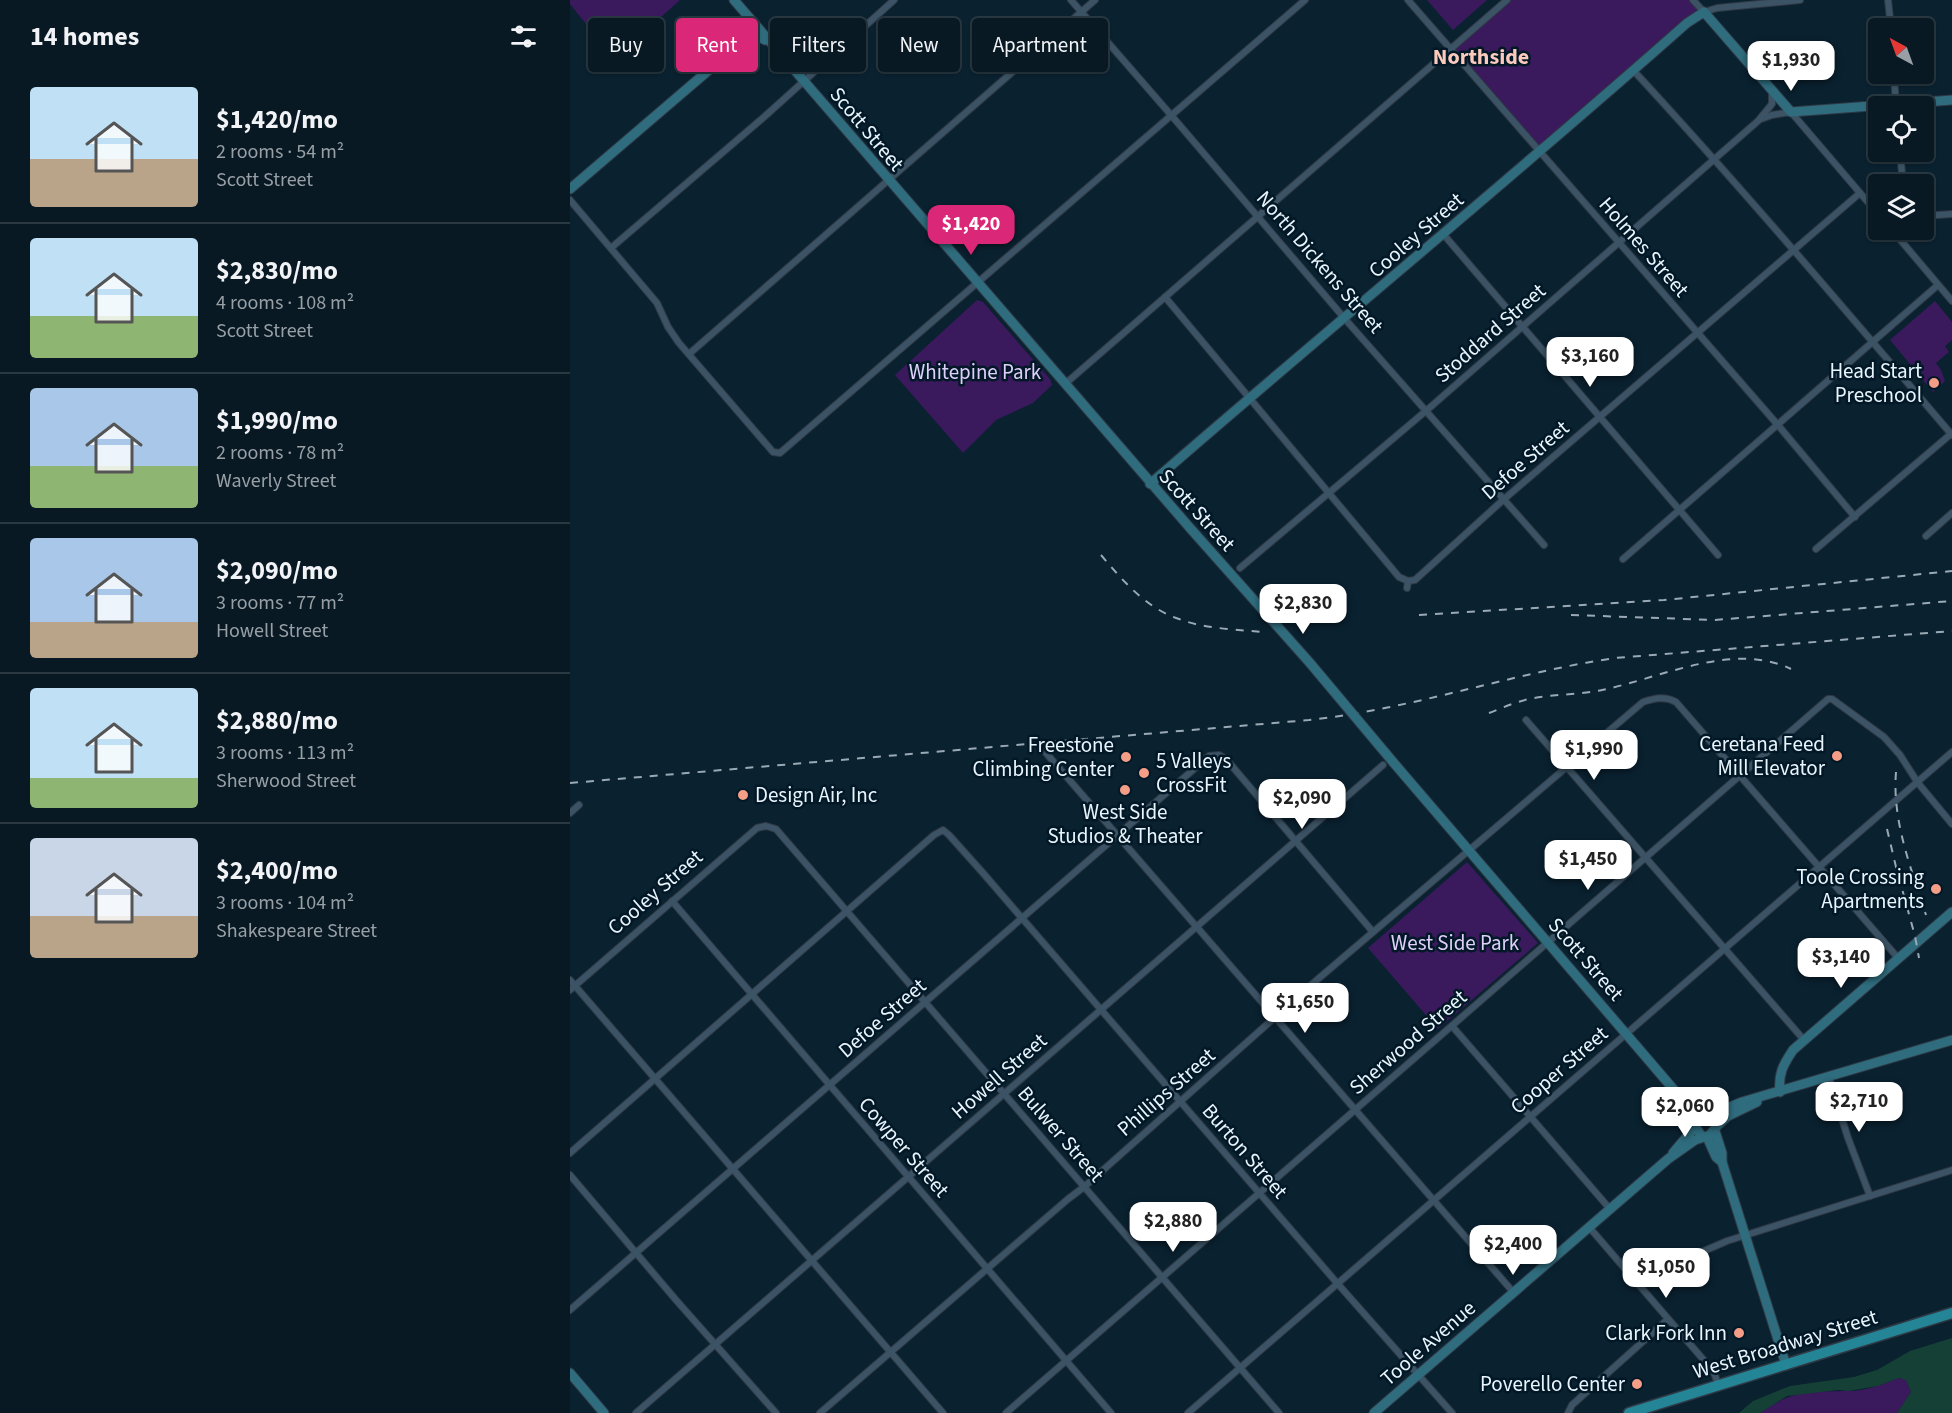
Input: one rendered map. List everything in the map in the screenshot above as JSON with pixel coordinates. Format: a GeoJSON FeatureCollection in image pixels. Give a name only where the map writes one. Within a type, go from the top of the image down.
{"type":"FeatureCollection","features":[{"type":"Feature","properties":{"kind":"main road","name":"West Broadway Street"},"geometry":{"type":"LineString","coordinates":[[1629,1413],[1952,1312]]}},
{"type":"Feature","properties":{"kind":"street","name":"Scott Street"},"geometry":{"type":"LineString","coordinates":[[734,0],[1150,484],[1310,663],[1388,763],[1469,851],[1681,1098]]}},
{"type":"Feature","properties":{"kind":"street"},"geometry":{"type":"LineString","coordinates":[[612,248],[894,0]]}},
{"type":"Feature","properties":{"kind":"street","name":"North Dickens Street"},"geometry":{"type":"LineString","coordinates":[[1071,0],[1544,546]]}},
{"type":"Feature","properties":{"kind":"street"},"geometry":{"type":"LineString","coordinates":[[689,354],[1095,0]]}},
{"type":"Feature","properties":{"kind":"street"},"geometry":{"type":"LineString","coordinates":[[570,200],[657,303],[671,333],[773,452],[780,453],[1305,0]]}},
{"type":"Feature","properties":{"kind":"street","name":"Holmes Street"},"geometry":{"type":"LineString","coordinates":[[1408,0],[1777,423],[1856,517]]}},
{"type":"Feature","properties":{"kind":"street"},"geometry":{"type":"LineString","coordinates":[[1065,384],[1507,0]]}},
{"type":"Feature","properties":{"kind":"street"},"geometry":{"type":"LineString","coordinates":[[1693,0],[1868,202]]}},
{"type":"Feature","properties":{"kind":"street"},"geometry":{"type":"LineString","coordinates":[[1704,12],[1717,8],[1800,0]]}},
{"type":"Feature","properties":{"kind":"street"},"geometry":{"type":"LineString","coordinates":[[1888,0],[1890,18]]}},
{"type":"Feature","properties":{"kind":"street","name":"Cooley Street"},"geometry":{"type":"LineString","coordinates":[[1150,484],[1444,235],[1687,23],[1704,12]]}},
{"type":"Feature","properties":{"kind":"street"},"geometry":{"type":"LineString","coordinates":[[570,189],[744,40],[756,35],[767,40]]}},
{"type":"Feature","properties":{"kind":"street"},"geometry":{"type":"LineString","coordinates":[[1633,70],[1714,159],[1951,434],[1816,549]]}},
{"type":"Feature","properties":{"kind":"street","name":"Stoddard Street"},"geometry":{"type":"LineString","coordinates":[[1240,568],[1427,410],[1758,120],[1772,104],[1771,88]]}},
{"type":"Feature","properties":{"kind":"street"},"geometry":{"type":"LineString","coordinates":[[1934,102],[1952,100]]}},
{"type":"Feature","properties":{"kind":"street"},"geometry":{"type":"LineString","coordinates":[[1791,112],[1868,108]]}},
{"type":"Feature","properties":{"kind":"street","name":"Stoddard Street"},"geometry":{"type":"LineString","coordinates":[[1758,120],[1772,114],[1791,112]]}},
{"type":"Feature","properties":{"kind":"street","name":"Defoe Street"},"geometry":{"type":"LineString","coordinates":[[1328,494],[1399,577],[1408,584],[1860,193]]}},
{"type":"Feature","properties":{"kind":"street"},"geometry":{"type":"LineString","coordinates":[[1934,215],[1952,214]]}},
{"type":"Feature","properties":{"kind":"street"},"geometry":{"type":"LineString","coordinates":[[1444,235],[1718,555]]}},
{"type":"Feature","properties":{"kind":"street"},"geometry":{"type":"LineString","coordinates":[[1900,240],[1952,301]]}},
{"type":"Feature","properties":{"kind":"street"},"geometry":{"type":"LineString","coordinates":[[1623,559],[1938,285]]}},
{"type":"Feature","properties":{"kind":"street"},"geometry":{"type":"LineString","coordinates":[[1165,297],[1328,494]]}},
{"type":"Feature","properties":{"kind":"street"},"geometry":{"type":"LineString","coordinates":[[1926,536],[1952,513]]}},
{"type":"Feature","properties":{"kind":"street","name":"Phillips Street"},"geometry":{"type":"LineString","coordinates":[[820,1413],[1084,1187],[1373,932],[1643,702],[1658,697],[1676,702],[1741,775]]}},
{"type":"Feature","properties":{"kind":"street","name":"Sherwood Street"},"geometry":{"type":"LineString","coordinates":[[1006,1413],[1828,699],[1832,699],[1884,737],[1900,755],[1918,783]]}},
{"type":"Feature","properties":{"kind":"street"},"geometry":{"type":"LineString","coordinates":[[1526,720],[1804,1040]]}},
{"type":"Feature","properties":{"kind":"street","name":"Cooper Street"},"geometry":{"type":"LineString","coordinates":[[1188,1413],[1952,752]]}},
{"type":"Feature","properties":{"kind":"street"},"geometry":{"type":"LineString","coordinates":[[1046,753],[1514,1293]]}},
{"type":"Feature","properties":{"kind":"street","name":"Defoe Street"},"geometry":{"type":"LineString","coordinates":[[570,1310],[1205,759],[1216,755],[1226,759],[1296,842]]}},
{"type":"Feature","properties":{"kind":"street","name":"Howell Street"},"geometry":{"type":"LineString","coordinates":[[636,1413],[1388,763]]}},
{"type":"Feature","properties":{"kind":"street"},"geometry":{"type":"LineString","coordinates":[[1741,775],[1898,958]]}},
{"type":"Feature","properties":{"kind":"street"},"geometry":{"type":"LineString","coordinates":[[1918,783],[1952,824]]}},
{"type":"Feature","properties":{"kind":"street"},"geometry":{"type":"LineString","coordinates":[[570,813],[579,805]]}},
{"type":"Feature","properties":{"kind":"street","name":"Cooley Street"},"geometry":{"type":"LineString","coordinates":[[572,985],[757,828],[766,826]]}},
{"type":"Feature","properties":{"kind":"street","name":"Bulwer Street"},"geometry":{"type":"LineString","coordinates":[[766,826],[778,831],[1279,1413]]}},
{"type":"Feature","properties":{"kind":"street","name":"Burton Street"},"geometry":{"type":"LineString","coordinates":[[847,911],[934,835],[943,830],[1101,1009],[1417,1376],[1428,1384],[1452,1413]]}},
{"type":"Feature","properties":{"kind":"street"},"geometry":{"type":"LineString","coordinates":[[1296,842],[1373,932]]}},
{"type":"Feature","properties":{"kind":"street","name":"Cowper Street"},"geometry":{"type":"LineString","coordinates":[[672,901],[828,1086],[1111,1413]]}},
{"type":"Feature","properties":{"kind":"street"},"geometry":{"type":"LineString","coordinates":[[570,1153],[847,911]]}},
{"type":"Feature","properties":{"kind":"street"},"geometry":{"type":"LineString","coordinates":[[1780,1092],[1778,1079],[1782,1065],[1804,1040],[1952,912]]}},
{"type":"Feature","properties":{"kind":"street"},"geometry":{"type":"LineString","coordinates":[[572,985],[943,1413]]}},
{"type":"Feature","properties":{"kind":"street"},"geometry":{"type":"LineString","coordinates":[[1452,1026],[1610,1209]]}},
{"type":"Feature","properties":{"kind":"street","name":"Toole Avenue"},"geometry":{"type":"LineString","coordinates":[[1668,1159],[1699,1119],[1742,1102],[1952,1040]]}},
{"type":"Feature","properties":{"kind":"street"},"geometry":{"type":"LineString","coordinates":[[1829,1078],[1870,1196]]}},
{"type":"Feature","properties":{"kind":"street","name":"Toole Avenue"},"geometry":{"type":"LineString","coordinates":[[1374,1413],[1668,1159],[1710,1133],[1728,1116],[1764,1097]]}},
{"type":"Feature","properties":{"kind":"street"},"geometry":{"type":"LineString","coordinates":[[1681,1098],[1714,1121],[1710,1133]]}},
{"type":"Feature","properties":{"kind":"street"},"geometry":{"type":"LineString","coordinates":[[1681,1098],[1695,1126],[1710,1133],[1722,1153],[1722,1162],[1786,1365]]}},
{"type":"Feature","properties":{"kind":"street"},"geometry":{"type":"LineString","coordinates":[[1637,1283],[1642,1278],[1692,1255],[1746,1235],[1952,1170]]}},
{"type":"Feature","properties":{"kind":"street"},"geometry":{"type":"LineString","coordinates":[[570,1175],[776,1413]]}},
{"type":"Feature","properties":{"kind":"street"},"geometry":{"type":"LineString","coordinates":[[1589,1227],[1708,1365],[1718,1385]]}},
{"type":"Feature","properties":{"kind":"street"},"geometry":{"type":"LineString","coordinates":[[1568,1413],[1572,1405],[1668,1319]]}},
{"type":"Feature","properties":{"kind":"street"},"geometry":{"type":"LineString","coordinates":[[570,1373],[604,1413]]}},
{"type":"Feature","properties":{"kind":"green space"},"geometry":{"type":"Polygon","coordinates":[[[570,0],[680,0],[660,18],[588,18],[588,26],[570,4],[570,0]]]}},
{"type":"Feature","properties":{"kind":"green space"},"geometry":{"type":"Polygon","coordinates":[[[1427,0],[1487,0],[1453,30],[1427,0]]]}},
{"type":"Feature","properties":{"kind":"green space"},"geometry":{"type":"Polygon","coordinates":[[[1507,0],[1693,0],[1704,12],[1539,151],[1450,49],[1507,0]]]}},
{"type":"Feature","properties":{"kind":"green space","name":"Whitepine Park"},"geometry":{"type":"Polygon","coordinates":[[[977,300],[983,302],[1050,379],[1052,385],[1033,403],[996,420],[963,453],[895,375],[977,300]]]}},
{"type":"Feature","properties":{"kind":"green space","name":"Head Start Preschool"},"geometry":{"type":"Polygon","coordinates":[[[1935,301],[1952,322],[1952,340],[1945,346],[1949,352],[1936,363],[1945,381],[1933,392],[1890,340],[1935,301]]]}},
{"type":"Feature","properties":{"kind":"green space","name":"West Side Park"},"geometry":{"type":"Polygon","coordinates":[[[1467,862],[1538,943],[1438,1029],[1368,948],[1467,862]]]}},
{"type":"Feature","properties":{"kind":"green space"},"geometry":{"type":"Polygon","coordinates":[[[1899,1378],[1906,1379],[1911,1392],[1897,1413],[1760,1413],[1772,1405],[1803,1393],[1862,1390],[1899,1378]]]}},
{"type":"Feature","properties":{"kind":"shaded area"},"geometry":{"type":"Polygon","coordinates":[[[1952,1338],[1952,1413],[1897,1413],[1911,1392],[1906,1380],[1899,1378],[1878,1386],[1849,1391],[1838,1390],[1787,1396],[1760,1413],[1739,1413],[1753,1401],[1790,1386],[1854,1377],[1877,1370],[1910,1351],[1952,1338]]]}},
{"type":"Feature","properties":{"kind":"railway"},"geometry":{"type":"LineString","coordinates":[[1101,555],[1136,593],[1167,614],[1199,625],[1261,632]]}},
{"type":"Feature","properties":{"kind":"railway"},"geometry":{"type":"LineString","coordinates":[[1419,615],[1664,600],[1952,571]]}},
{"type":"Feature","properties":{"kind":"railway"},"geometry":{"type":"LineString","coordinates":[[1571,615],[1715,620],[1952,601]]}},
{"type":"Feature","properties":{"kind":"railway"},"geometry":{"type":"LineString","coordinates":[[570,783],[1309,720],[1386,708],[1538,672],[1615,658],[1952,631]]}},
{"type":"Feature","properties":{"kind":"railway"},"geometry":{"type":"LineString","coordinates":[[1489,713],[1529,699],[1602,690],[1697,664],[1721,660],[1769,661],[1791,669]]}},
{"type":"Feature","properties":{"kind":"railway"},"geometry":{"type":"LineString","coordinates":[[1896,772],[1900,826],[1926,915]]}},
{"type":"Feature","properties":{"kind":"railway"},"geometry":{"type":"LineString","coordinates":[[1887,829],[1919,958]]}},
{"type":"Feature","properties":{"kind":"place","name":"Head Start Preschool"},"geometry":{"type":"Point","coordinates":[1934,383]}},
{"type":"Feature","properties":{"kind":"place","name":"Ceretana Feed Mill Elevator"},"geometry":{"type":"Point","coordinates":[1837,756]}},
{"type":"Feature","properties":{"kind":"place","name":"Freestone Climbing Center"},"geometry":{"type":"Point","coordinates":[1126,757]}},
{"type":"Feature","properties":{"kind":"place","name":"5 Valleys CrossFit"},"geometry":{"type":"Point","coordinates":[1144,773]}},
{"type":"Feature","properties":{"kind":"place","name":"West Side Studios & Theater"},"geometry":{"type":"Point","coordinates":[1125,790]}},
{"type":"Feature","properties":{"kind":"place","name":"Design Air, Inc"},"geometry":{"type":"Point","coordinates":[743,795]}},
{"type":"Feature","properties":{"kind":"place","name":"Toole Crossing Apartments"},"geometry":{"type":"Point","coordinates":[1936,889]}},
{"type":"Feature","properties":{"kind":"place","name":"Clark Fork Inn"},"geometry":{"type":"Point","coordinates":[1739,1333]}},
{"type":"Feature","properties":{"kind":"place","name":"Poverello Center"},"geometry":{"type":"Point","coordinates":[1637,1384]}},
{"type":"Feature","properties":{"kind":"district","name":"Northside"},"geometry":{"type":"Point","coordinates":[1481,56]}}]}
